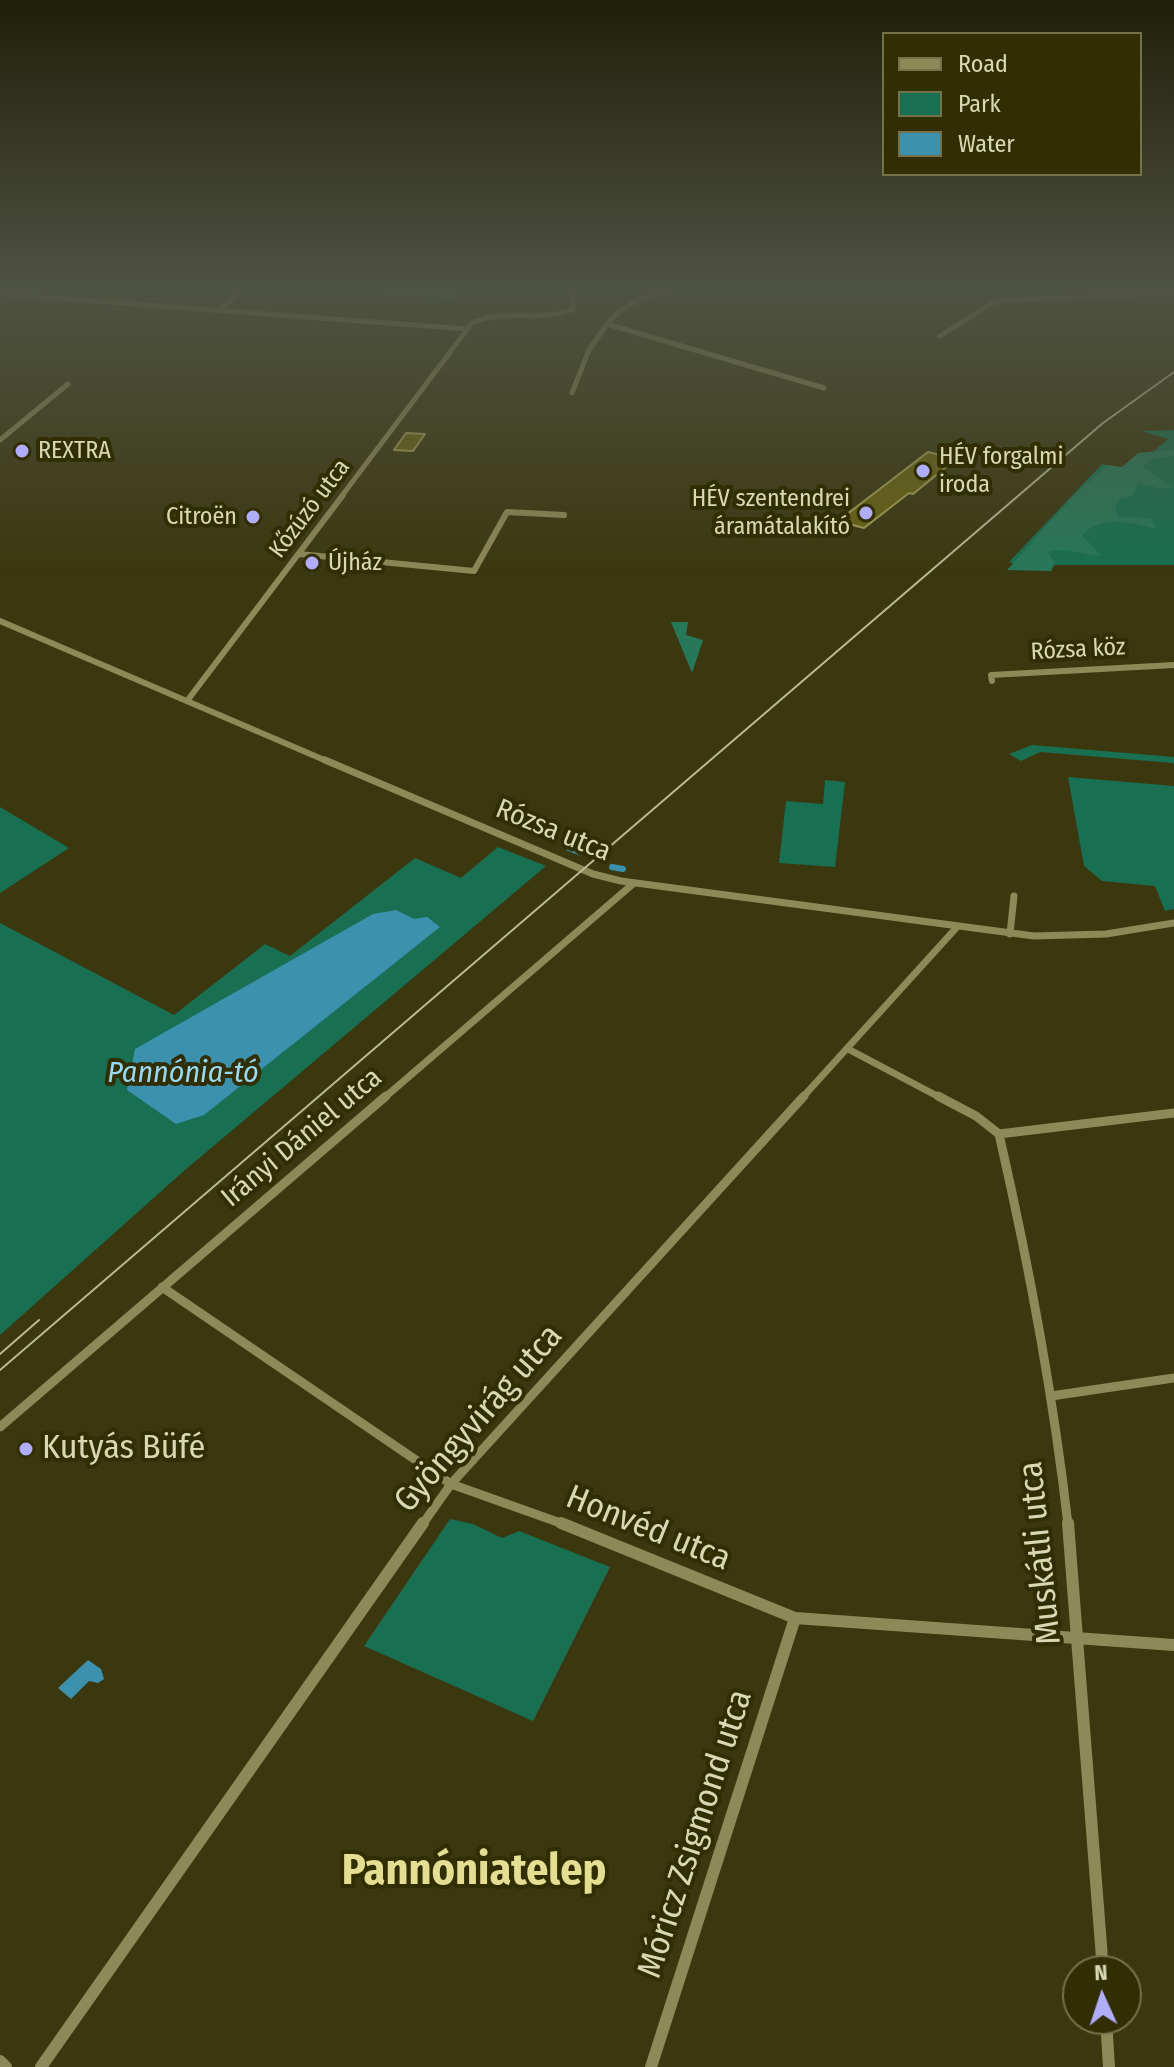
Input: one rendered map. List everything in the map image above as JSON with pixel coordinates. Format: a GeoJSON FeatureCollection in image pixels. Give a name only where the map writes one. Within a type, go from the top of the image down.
{"type":"FeatureCollection","features":[{"type":"Feature","properties":{"kind":"street","name":"Kőzúzó utca"},"geometry":{"type":"LineString","coordinates":[[187,701],[426,383]]}},
{"type":"Feature","properties":{"kind":"street"},"geometry":{"type":"LineString","coordinates":[[572,393],[576,383]]}},
{"type":"Feature","properties":{"kind":"street"},"geometry":{"type":"LineString","coordinates":[[808,383],[824,388]]}},
{"type":"Feature","properties":{"kind":"street"},"geometry":{"type":"LineString","coordinates":[[0,440],[68,384]]}},
{"type":"Feature","properties":{"kind":"street"},"geometry":{"type":"LineString","coordinates":[[299,554],[474,571],[507,512],[564,515]]}},
{"type":"Feature","properties":{"kind":"street","name":"Rózsa utca"},"geometry":{"type":"LineString","coordinates":[[0,621],[593,874],[634,883],[1010,934],[1074,936],[1174,923]]}},
{"type":"Feature","properties":{"kind":"street","name":"Rózsa köz"},"geometry":{"type":"LineString","coordinates":[[992,681],[991,675],[1174,665]]}},
{"type":"Feature","properties":{"kind":"street","name":"Irányi Dániel utca"},"geometry":{"type":"LineString","coordinates":[[0,1427],[634,883]]}},
{"type":"Feature","properties":{"kind":"street"},"geometry":{"type":"LineString","coordinates":[[1010,934],[1014,896]]}},
{"type":"Feature","properties":{"kind":"street","name":"Gyöngyvirág utca"},"geometry":{"type":"LineString","coordinates":[[41,2067],[451,1484],[957,927]]}},
{"type":"Feature","properties":{"kind":"street"},"geometry":{"type":"LineString","coordinates":[[848,1049],[976,1116],[999,1134],[1174,1113]]}},
{"type":"Feature","properties":{"kind":"street","name":"Muskátli utca"},"geometry":{"type":"LineString","coordinates":[[999,1134],[1028,1257],[1051,1396],[1079,1639],[1102,1955]]}},
{"type":"Feature","properties":{"kind":"street","name":"Honvéd utca"},"geometry":{"type":"LineString","coordinates":[[162,1287],[451,1484],[591,1534],[795,1618],[1174,1645]]}},
{"type":"Feature","properties":{"kind":"street"},"geometry":{"type":"LineString","coordinates":[[1051,1396],[1174,1378]]}},
{"type":"Feature","properties":{"kind":"street","name":"Móricz Zsigmond utca"},"geometry":{"type":"LineString","coordinates":[[651,2067],[795,1618]]}},
{"type":"Feature","properties":{"kind":"street"},"geometry":{"type":"LineString","coordinates":[[1107,2035],[1109,2067]]}},
{"type":"Feature","properties":{"kind":"street"},"geometry":{"type":"LineString","coordinates":[[0,2061],[6,2067]]}},
{"type":"Feature","properties":{"kind":"green space"},"geometry":{"type":"Polygon","coordinates":[[[1174,430],[1174,565],[1019,565],[1009,562],[1102,464],[1132,470],[1168,439],[1141,431],[1174,430]]]}},
{"type":"Feature","properties":{"kind":"green space"},"geometry":{"type":"Polygon","coordinates":[[[1174,450],[1174,456],[1155,459],[1143,466],[1172,487],[1162,489],[1138,483],[1133,496],[1120,499],[1115,507],[1118,517],[1151,518],[1157,529],[1118,522],[1099,524],[1082,535],[1101,556],[1055,550],[1048,552],[1055,563],[1051,571],[1007,570],[1075,494],[1108,465],[1122,467],[1138,453],[1174,450]]]}},
{"type":"Feature","properties":{"kind":"green space"},"geometry":{"type":"Polygon","coordinates":[[[671,622],[688,622],[686,635],[703,640],[692,673],[671,622]]]}},
{"type":"Feature","properties":{"kind":"green space"},"geometry":{"type":"Polygon","coordinates":[[[1032,745],[1174,757],[1174,766],[1173,763],[1040,752],[1021,761],[1009,754],[1032,745]]]}},
{"type":"Feature","properties":{"kind":"green space"},"geometry":{"type":"Polygon","coordinates":[[[1068,777],[1174,786],[1174,909],[1165,911],[1155,886],[1102,881],[1084,866],[1068,777]]]}},
{"type":"Feature","properties":{"kind":"green space"},"geometry":{"type":"Polygon","coordinates":[[[825,780],[845,782],[835,867],[779,863],[786,801],[823,804],[825,780]]]}},
{"type":"Feature","properties":{"kind":"green space"},"geometry":{"type":"Polygon","coordinates":[[[0,807],[69,848],[0,893],[0,807]]]}},
{"type":"Feature","properties":{"kind":"green space"},"geometry":{"type":"Polygon","coordinates":[[[498,847],[546,866],[185,1170],[0,1335],[0,923],[174,1015],[265,944],[290,956],[415,858],[461,878],[498,847]]]}},
{"type":"Feature","properties":{"kind":"green space"},"geometry":{"type":"Polygon","coordinates":[[[450,1519],[473,1524],[502,1538],[519,1531],[610,1567],[533,1721],[364,1646],[450,1519]]]}},
{"type":"Feature","properties":{"kind":"water","name":"Pannónia-tó"},"geometry":{"type":"Polygon","coordinates":[[[396,910],[414,919],[427,917],[440,927],[204,1115],[176,1124],[127,1090],[135,1049],[373,914],[396,910]]]}},
{"type":"Feature","properties":{"kind":"water"},"geometry":{"type":"Polygon","coordinates":[[[88,1660],[101,1669],[104,1679],[98,1683],[89,1681],[71,1699],[58,1688],[88,1660]]]}},
{"type":"Feature","properties":{"kind":"building"},"geometry":{"type":"Polygon","coordinates":[[[406,433],[425,434],[413,451],[394,450],[406,433]]]}},
{"type":"Feature","properties":{"kind":"building"},"geometry":{"type":"Polygon","coordinates":[[[928,452],[956,459],[864,528],[838,521],[928,452]]]}},
{"type":"Feature","properties":{"kind":"waterway"},"geometry":{"type":"LineString","coordinates":[[569,848],[579,852]]}},
{"type":"Feature","properties":{"kind":"waterway"},"geometry":{"type":"LineString","coordinates":[[612,867],[623,869]]}},
{"type":"Feature","properties":{"kind":"tram line"},"geometry":{"type":"LineString","coordinates":[[0,1370],[1103,423],[1158,383]]}},
{"type":"Feature","properties":{"kind":"tram line"},"geometry":{"type":"LineString","coordinates":[[0,1354],[39,1320]]}},
{"type":"Feature","properties":{"kind":"place","name":"REXTRA"},"geometry":{"type":"Point","coordinates":[22,451]}},
{"type":"Feature","properties":{"kind":"place","name":"HÉV forgalmi iroda"},"geometry":{"type":"Point","coordinates":[923,471]}},
{"type":"Feature","properties":{"kind":"place","name":"HÉV szentendrei áramátalakító"},"geometry":{"type":"Point","coordinates":[866,513]}},
{"type":"Feature","properties":{"kind":"place","name":"Citroën"},"geometry":{"type":"Point","coordinates":[253,517]}},
{"type":"Feature","properties":{"kind":"place","name":"Újház"},"geometry":{"type":"Point","coordinates":[312,563]}},
{"type":"Feature","properties":{"kind":"place","name":"Kutyás Büfé"},"geometry":{"type":"Point","coordinates":[26,1449]}},
{"type":"Feature","properties":{"kind":"district","name":"Pannóniatelep"},"geometry":{"type":"Point","coordinates":[474,1872]}}]}
